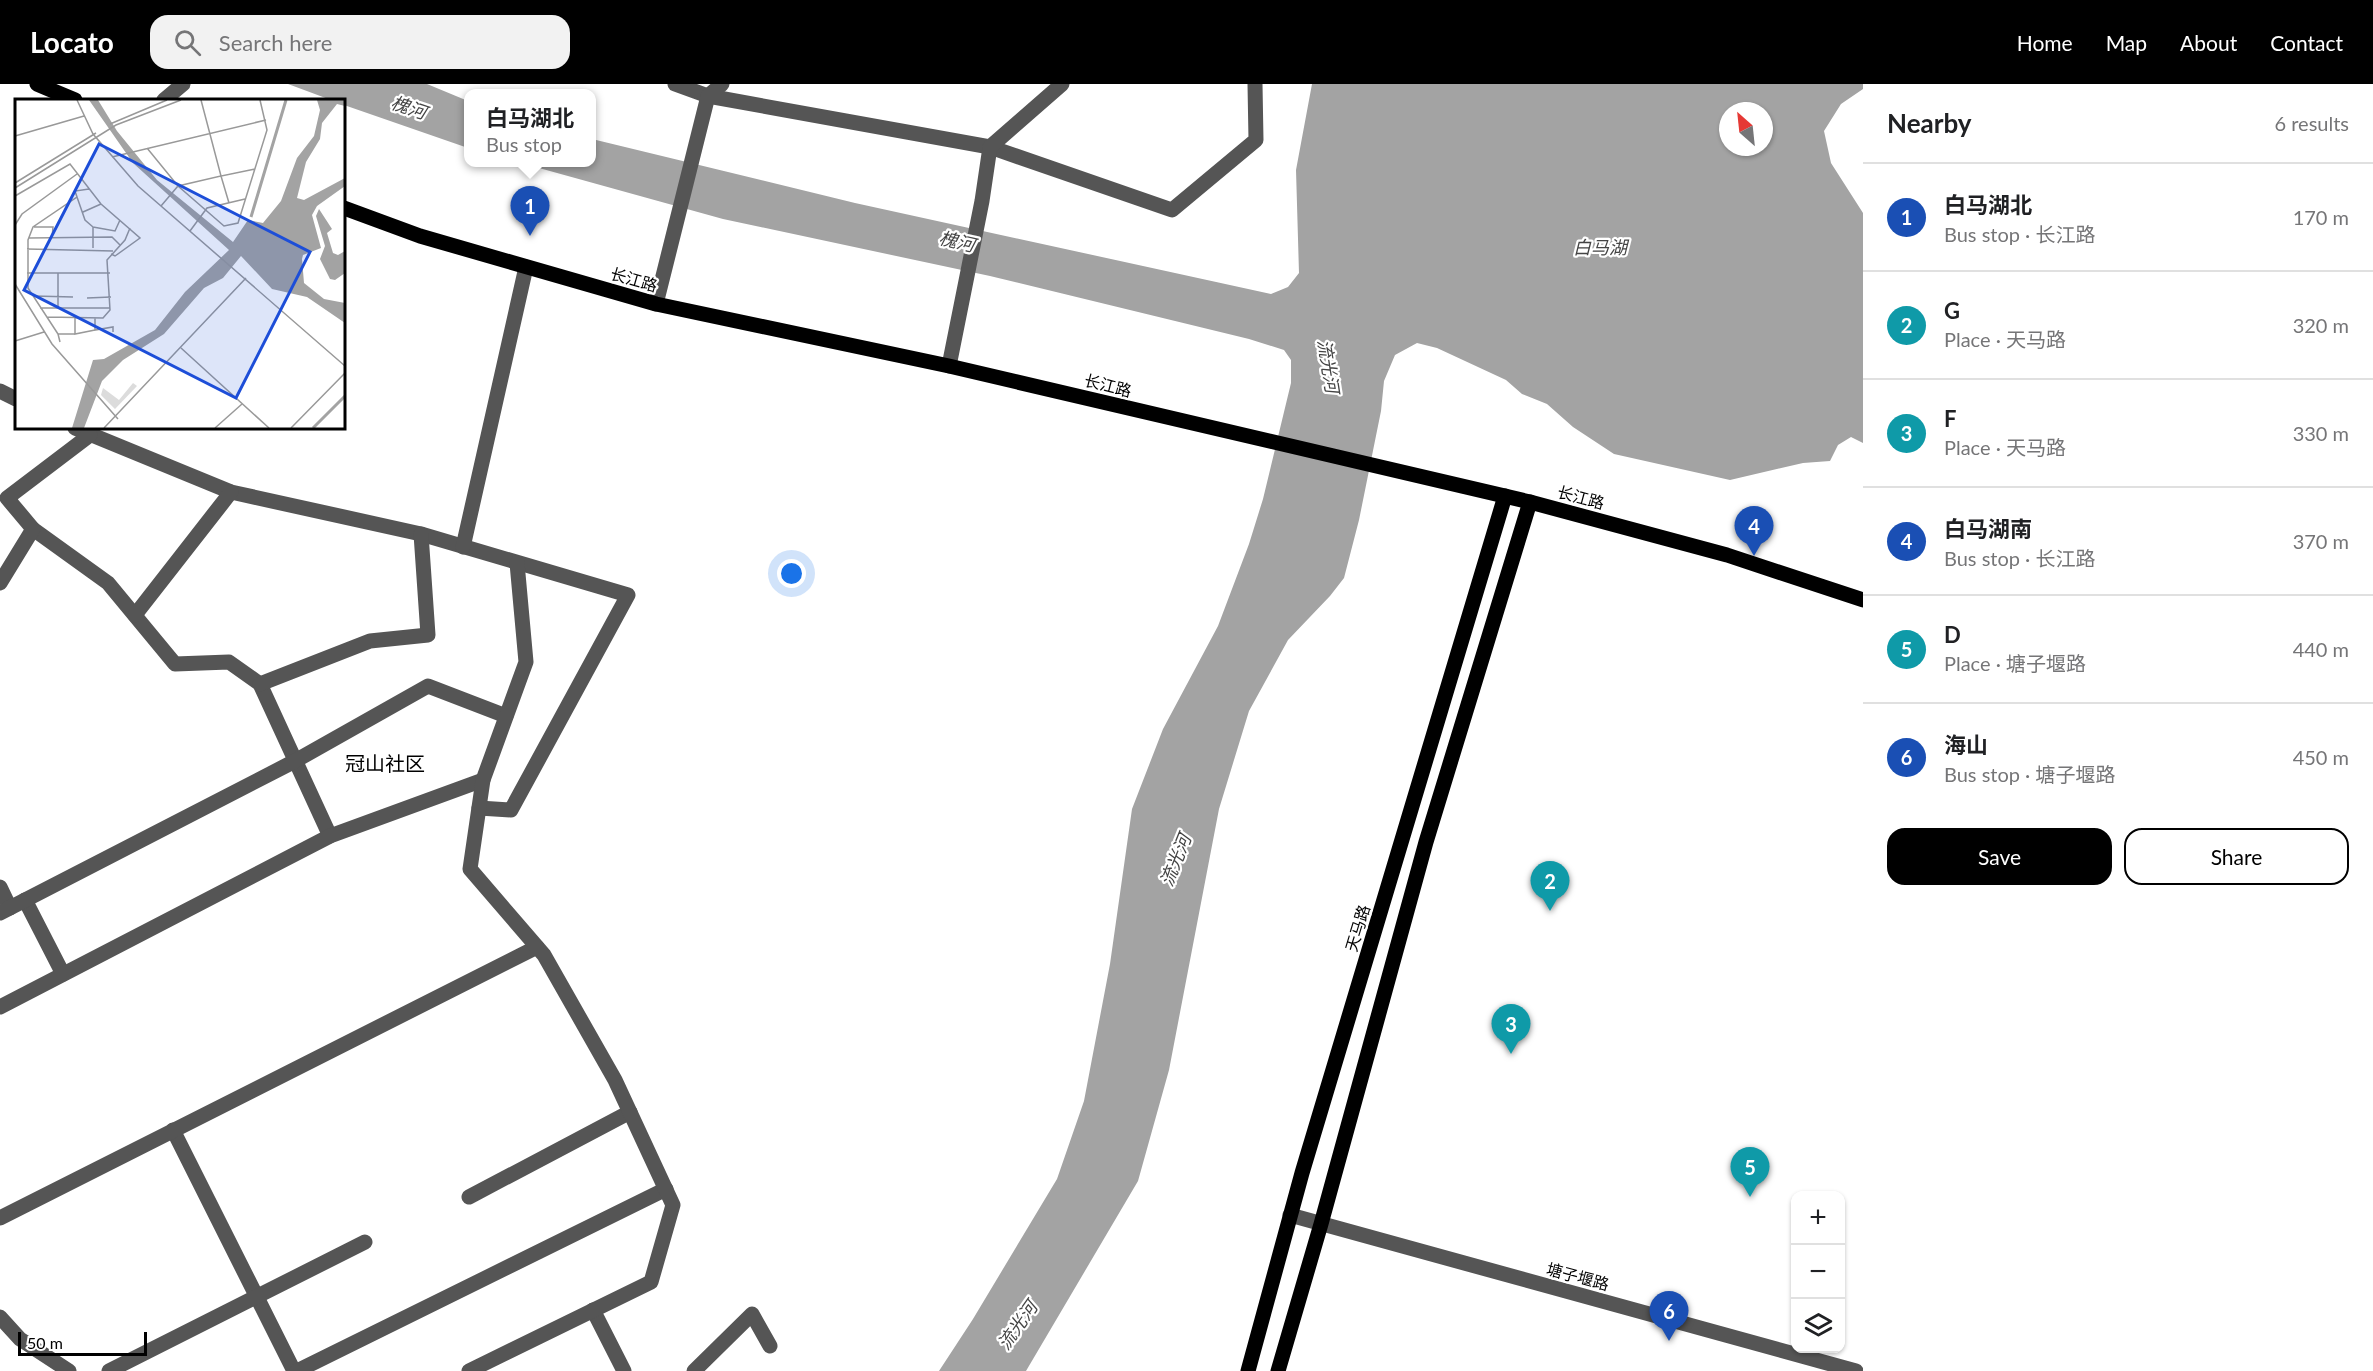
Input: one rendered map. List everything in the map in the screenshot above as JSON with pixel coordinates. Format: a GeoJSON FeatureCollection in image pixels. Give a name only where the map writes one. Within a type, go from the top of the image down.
{"type":"FeatureCollection","features":[{"type":"Feature","properties":{"kind":"main road"},"geometry":{"type":"LineString","coordinates":[[38,84],[73,99]]}},
{"type":"Feature","properties":{"kind":"main road","name":"长江路"},"geometry":{"type":"LineString","coordinates":[[345,208],[420,236],[656,304],[949,366],[1530,502],[1727,555],[1863,600]]}},
{"type":"Feature","properties":{"kind":"main road","name":"天马路"},"geometry":{"type":"LineString","coordinates":[[1248,1371],[1290,1215],[1505,496]]}},
{"type":"Feature","properties":{"kind":"main road"},"geometry":{"type":"LineString","coordinates":[[1278,1371],[1321,1224],[1426,842],[1530,502]]}},
{"type":"Feature","properties":{"kind":"street"},"geometry":{"type":"LineString","coordinates":[[165,99],[183,84]]}},
{"type":"Feature","properties":{"kind":"street"},"geometry":{"type":"LineString","coordinates":[[675,84],[708,96],[990,147],[1172,210],[1256,140],[1254,84]]}},
{"type":"Feature","properties":{"kind":"street"},"geometry":{"type":"LineString","coordinates":[[656,304],[708,96],[722,84]]}},
{"type":"Feature","properties":{"kind":"street"},"geometry":{"type":"LineString","coordinates":[[949,366],[982,201],[990,147],[1062,84]]}},
{"type":"Feature","properties":{"kind":"street"},"geometry":{"type":"LineString","coordinates":[[463,547],[526,267]]}},
{"type":"Feature","properties":{"kind":"street"},"geometry":{"type":"LineString","coordinates":[[0,391],[15,398]]}},
{"type":"Feature","properties":{"kind":"street"},"geometry":{"type":"LineString","coordinates":[[77,429],[231,492],[421,534],[628,595],[511,810],[479,808]]}},
{"type":"Feature","properties":{"kind":"street"},"geometry":{"type":"LineString","coordinates":[[90,435],[7,498],[33,529],[108,583],[175,664],[229,662],[260,684],[330,836]]}},
{"type":"Feature","properties":{"kind":"street"},"geometry":{"type":"LineString","coordinates":[[135,615],[231,492]]}},
{"type":"Feature","properties":{"kind":"street"},"geometry":{"type":"LineString","coordinates":[[0,583],[33,529]]}},
{"type":"Feature","properties":{"kind":"street"},"geometry":{"type":"LineString","coordinates":[[260,684],[370,640],[428,635],[421,534]]}},
{"type":"Feature","properties":{"kind":"street"},"geometry":{"type":"LineString","coordinates":[[469,1371],[651,1282],[674,1205],[604,1061],[544,955],[470,869],[483,780],[526,662],[518,563]]}},
{"type":"Feature","properties":{"kind":"street"},"geometry":{"type":"LineString","coordinates":[[0,887],[5,911],[295,761],[428,686],[506,716]]}},
{"type":"Feature","properties":{"kind":"street"},"geometry":{"type":"LineString","coordinates":[[0,1007],[330,836],[483,780]]}},
{"type":"Feature","properties":{"kind":"street"},"geometry":{"type":"LineString","coordinates":[[25,900],[63,974]]}},
{"type":"Feature","properties":{"kind":"street"},"geometry":{"type":"LineString","coordinates":[[0,1218],[537,947]]}},
{"type":"Feature","properties":{"kind":"street"},"geometry":{"type":"LineString","coordinates":[[469,1197],[630,1112]]}},
{"type":"Feature","properties":{"kind":"street"},"geometry":{"type":"LineString","coordinates":[[173,1130],[295,1371],[666,1189]]}},
{"type":"Feature","properties":{"kind":"street","name":"塘子堰路"},"geometry":{"type":"LineString","coordinates":[[1290,1215],[1856,1371]]}},
{"type":"Feature","properties":{"kind":"street"},"geometry":{"type":"LineString","coordinates":[[109,1371],[365,1242]]}},
{"type":"Feature","properties":{"kind":"street"},"geometry":{"type":"LineString","coordinates":[[593,1310],[624,1371]]}},
{"type":"Feature","properties":{"kind":"street"},"geometry":{"type":"LineString","coordinates":[[694,1371],[752,1314],[770,1346]]}},
{"type":"Feature","properties":{"kind":"street"},"geometry":{"type":"LineString","coordinates":[[0,1317],[20,1339],[69,1371]]}},
{"type":"Feature","properties":{"kind":"water","name":"槐河"},"geometry":{"type":"Polygon","coordinates":[[[288,84],[427,84],[464,99],[464,147],[345,105],[345,99],[328,99],[288,84]]]}},
{"type":"Feature","properties":{"kind":"water","name":"白马湖"},"geometry":{"type":"Polygon","coordinates":[[[1312,84],[1863,84],[1863,89],[1841,104],[1824,131],[1831,163],[1863,213],[1863,443],[1851,437],[1838,445],[1830,461],[1803,463],[1730,480],[1614,454],[1573,427],[1547,404],[1522,394],[1506,380],[1437,348],[1417,343],[1395,355],[1384,381],[1381,411],[1359,520],[1344,578],[1288,640],[1249,711],[1219,809],[1169,1070],[1138,1181],[1026,1371],[939,1371],[1057,1179],[1084,1101],[1110,964],[1132,809],[1163,729],[1218,626],[1249,544],[1263,499],[1291,383],[1291,360],[1284,350],[1249,339],[990,276],[723,219],[535,167],[596,167],[596,140],[855,203],[1271,294],[1288,287],[1299,273],[1296,170],[1312,84]]]}},
{"type":"Feature","properties":{"kind":"place","name":"白马湖北"},"geometry":{"type":"Point","coordinates":[530,236]}},
{"type":"Feature","properties":{"kind":"place","name":"白马湖南"},"geometry":{"type":"Point","coordinates":[1754,556]}},
{"type":"Feature","properties":{"kind":"place","name":"G"},"geometry":{"type":"Point","coordinates":[1550,911]}},
{"type":"Feature","properties":{"kind":"place","name":"F"},"geometry":{"type":"Point","coordinates":[1511,1054]}},
{"type":"Feature","properties":{"kind":"place","name":"D"},"geometry":{"type":"Point","coordinates":[1750,1197]}},
{"type":"Feature","properties":{"kind":"place","name":"海山"},"geometry":{"type":"Point","coordinates":[1669,1341]}},
{"type":"Feature","properties":{"kind":"district","name":"冠山社区"},"geometry":{"type":"Point","coordinates":[385,763]}},
{"type":"Feature","properties":{"kind":"water label","name":"流光河"},"geometry":{"type":"Point","coordinates":[1329,366]}},
{"type":"Feature","properties":{"kind":"water label","name":"流光河"},"geometry":{"type":"Point","coordinates":[1175,860]}},
{"type":"Feature","properties":{"kind":"water label","name":"流光河"},"geometry":{"type":"Point","coordinates":[1017,1325]}}]}
